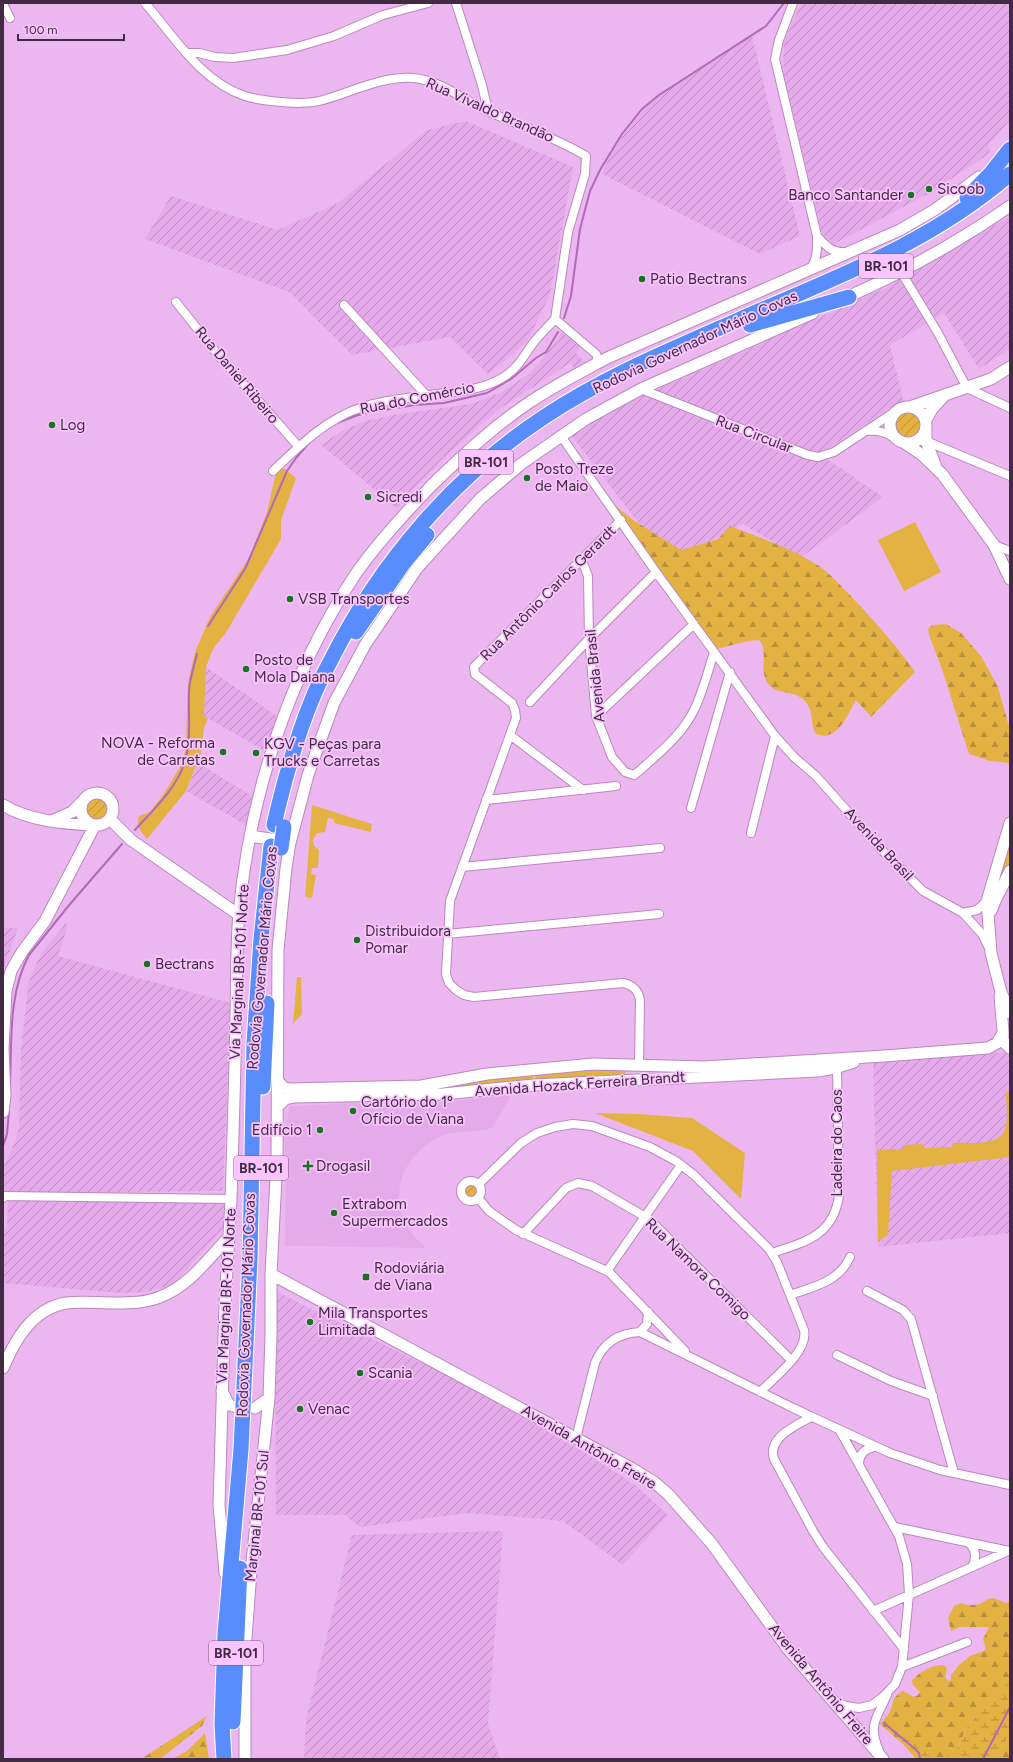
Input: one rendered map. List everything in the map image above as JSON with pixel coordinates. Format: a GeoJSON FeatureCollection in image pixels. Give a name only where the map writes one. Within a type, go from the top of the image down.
{"type":"FeatureCollection","features":[{"type":"Feature","properties":{"kind":"highway"},"geometry":{"type":"LineString","coordinates":[[922,236],[978,187],[1010,149]]}},
{"type":"Feature","properties":{"kind":"highway","name":"Rodovia Governador Mário Covas"},"geometry":{"type":"LineString","coordinates":[[233,1759],[232,1737],[241,1561],[254,1392],[260,1253],[262,1098],[270,935],[281,838],[285,778],[301,727],[314,694],[344,634],[377,580],[432,514],[466,480],[506,445],[544,417],[620,374],[722,327],[870,263],[922,236],[960,212],[1010,174]]}},
{"type":"Feature","properties":{"kind":"highway","name":"Rodovia Governador Mário Covas"},"geometry":{"type":"LineString","coordinates":[[224,1759],[222,1724],[228,1598],[243,1413],[250,1259],[254,1043],[261,939],[281,838],[302,754],[323,696],[336,669],[352,638],[403,564],[440,520],[512,453],[583,403],[666,362],[867,275],[911,254],[966,220],[1010,187]]}},
{"type":"Feature","properties":{"kind":"highway"},"geometry":{"type":"LineString","coordinates":[[750,325],[848,297]]}},
{"type":"Feature","properties":{"kind":"street","name":"Rua Vivaldo Brandão"},"geometry":{"type":"LineString","coordinates":[[145,3],[201,69],[228,88],[245,96],[262,100],[311,103],[386,81],[412,78],[421,79],[437,84],[488,111],[560,142],[586,156],[585,174],[568,232],[555,319]]}},
{"type":"Feature","properties":{"kind":"street"},"geometry":{"type":"LineString","coordinates":[[187,53],[199,53],[215,57],[233,58],[287,50],[334,36],[383,15],[428,3]]}},
{"type":"Feature","properties":{"kind":"street"},"geometry":{"type":"LineString","coordinates":[[456,3],[482,85],[488,111]]}},
{"type":"Feature","properties":{"kind":"street"},"geometry":{"type":"LineString","coordinates":[[793,3],[776,52],[776,66],[817,236],[815,262],[807,272]]}},
{"type":"Feature","properties":{"kind":"street"},"geometry":{"type":"LineString","coordinates":[[3,4],[10,18]]}},
{"type":"Feature","properties":{"kind":"street","name":"Via Marginal BR-101 Norte"},"geometry":{"type":"LineString","coordinates":[[228,1598],[219,1505],[222,1391],[231,1198],[239,915],[250,836],[272,751],[300,677],[326,624],[356,574],[383,539],[416,502],[491,430],[530,402],[570,377],[599,362],[900,230],[936,209],[970,184],[1010,149]]}},
{"type":"Feature","properties":{"kind":"street","name":"Marginal BR-101 Sul"},"geometry":{"type":"LineString","coordinates":[[245,1759],[245,1651],[250,1571],[269,1398],[271,1274],[277,1159],[278,950],[286,868],[281,838],[308,775],[334,703],[365,645],[418,567],[480,499],[521,464],[586,419],[641,389],[901,272],[952,244],[1010,206]]}},
{"type":"Feature","properties":{"kind":"street"},"geometry":{"type":"LineString","coordinates":[[817,236],[828,248],[835,251],[851,252]]}},
{"type":"Feature","properties":{"kind":"street"},"geometry":{"type":"LineString","coordinates":[[901,272],[938,333],[967,388],[1010,408]]}},
{"type":"Feature","properties":{"kind":"street","name":"Rua Daniel Ribeiro"},"geometry":{"type":"LineString","coordinates":[[176,302],[219,356],[298,446]]}},
{"type":"Feature","properties":{"kind":"street"},"geometry":{"type":"LineString","coordinates":[[344,305],[427,396]]}},
{"type":"Feature","properties":{"kind":"street"},"geometry":{"type":"LineString","coordinates":[[555,319],[596,354],[599,362]]}},
{"type":"Feature","properties":{"kind":"street","name":"Rua do Comércio"},"geometry":{"type":"LineString","coordinates":[[273,471],[298,446],[333,421],[362,407],[378,403],[469,390],[502,378],[517,366],[535,340],[555,319]]}},
{"type":"Feature","properties":{"kind":"street"},"geometry":{"type":"LineString","coordinates":[[946,395],[932,409],[923,435],[918,440],[910,443],[899,440],[892,433],[890,425],[891,418],[902,408],[967,388],[991,379],[1010,368]]}},
{"type":"Feature","properties":{"kind":"street","name":"Rua Circular"},"geometry":{"type":"LineString","coordinates":[[641,389],[808,456],[818,457],[825,456],[896,412]]}},
{"type":"Feature","properties":{"kind":"street"},"geometry":{"type":"LineString","coordinates":[[910,406],[923,414],[926,424],[926,441],[935,463],[994,545],[1010,579]]}},
{"type":"Feature","properties":{"kind":"street"},"geometry":{"type":"LineString","coordinates":[[864,432],[875,430],[886,432],[927,459],[942,474]]}},
{"type":"Feature","properties":{"kind":"street","name":"Avenida Brasil"},"geometry":{"type":"LineString","coordinates":[[561,436],[656,572],[775,736],[794,757],[816,776],[882,850],[923,891],[963,913],[982,934],[992,953]]}},
{"type":"Feature","properties":{"kind":"street"},"geometry":{"type":"LineString","coordinates":[[926,441],[1010,476]]}},
{"type":"Feature","properties":{"kind":"street","name":"Rua Antônio Carlos Gerardt"},"geometry":{"type":"LineString","coordinates":[[510,735],[516,718],[514,706],[475,674],[475,666],[581,558],[621,520]]}},
{"type":"Feature","properties":{"kind":"street"},"geometry":{"type":"LineString","coordinates":[[994,545],[1010,551]]}},
{"type":"Feature","properties":{"kind":"street","name":"Avenida Brasil"},"geometry":{"type":"LineString","coordinates":[[581,558],[588,576],[589,639],[596,716],[612,757],[625,772],[634,775],[638,772],[687,722],[694,711],[714,652]]}},
{"type":"Feature","properties":{"kind":"street"},"geometry":{"type":"LineString","coordinates":[[530,702],[589,639],[656,572]]}},
{"type":"Feature","properties":{"kind":"street"},"geometry":{"type":"LineString","coordinates":[[596,716],[694,624]]}},
{"type":"Feature","properties":{"kind":"street"},"geometry":{"type":"LineString","coordinates":[[691,808],[730,672]]}},
{"type":"Feature","properties":{"kind":"street"},"geometry":{"type":"LineString","coordinates":[[583,790],[510,735],[450,901],[446,974],[452,987],[464,995],[474,997],[623,983],[632,986],[637,991],[640,1000],[639,1064],[645,1068],[646,1073],[644,1078],[640,1080]]}},
{"type":"Feature","properties":{"kind":"street"},"geometry":{"type":"LineString","coordinates":[[751,833],[775,736]]}},
{"type":"Feature","properties":{"kind":"street"},"geometry":{"type":"LineString","coordinates":[[486,800],[616,786]]}},
{"type":"Feature","properties":{"kind":"street"},"geometry":{"type":"LineString","coordinates":[[3,805],[17,812],[51,820],[95,825],[104,824],[110,818],[113,806],[106,795],[93,793],[88,795],[68,815],[51,820]]}},
{"type":"Feature","properties":{"kind":"street"},"geometry":{"type":"LineString","coordinates":[[82,802],[80,810],[83,819],[86,822],[95,825]]}},
{"type":"Feature","properties":{"kind":"street"},"geometry":{"type":"LineString","coordinates":[[110,818],[131,840],[239,915]]}},
{"type":"Feature","properties":{"kind":"street"},"geometry":{"type":"LineString","coordinates":[[1010,824],[1008,840],[987,901],[992,953],[1001,992],[1005,1045],[1010,1048]]}},
{"type":"Feature","properties":{"kind":"street"},"geometry":{"type":"LineString","coordinates":[[3,1112],[5,1096],[3,1049],[6,998],[12,971],[22,952],[45,921],[95,825]]}},
{"type":"Feature","properties":{"kind":"street"},"geometry":{"type":"LineString","coordinates":[[250,836],[281,838]]}},
{"type":"Feature","properties":{"kind":"street"},"geometry":{"type":"LineString","coordinates":[[462,867],[660,848]]}},
{"type":"Feature","properties":{"kind":"street"},"geometry":{"type":"LineString","coordinates":[[989,918],[995,902],[1009,875]]}},
{"type":"Feature","properties":{"kind":"street"},"geometry":{"type":"LineString","coordinates":[[963,913],[977,910],[987,901]]}},
{"type":"Feature","properties":{"kind":"street"},"geometry":{"type":"LineString","coordinates":[[447,934],[659,914]]}},
{"type":"Feature","properties":{"kind":"street"},"geometry":{"type":"LineString","coordinates":[[1001,992],[1010,1013]]}},
{"type":"Feature","properties":{"kind":"street"},"geometry":{"type":"LineString","coordinates":[[988,1048],[998,1044],[1005,1030]]}},
{"type":"Feature","properties":{"kind":"street","name":"Avenida Hozack Ferreira Brandt"},"geometry":{"type":"LineString","coordinates":[[278,1106],[285,1099],[294,1097],[392,1092],[472,1076],[599,1064],[704,1067],[988,1048],[999,1050],[1010,1048]]}},
{"type":"Feature","properties":{"kind":"street","name":"Avenida Hozack Ferreira Brandt"},"geometry":{"type":"LineString","coordinates":[[278,1081],[281,1086],[290,1089],[443,1094],[534,1085],[818,1071],[837,1068],[884,1056]]}},
{"type":"Feature","properties":{"kind":"street","name":"Ladeira do Caos"},"geometry":{"type":"LineString","coordinates":[[772,1253],[812,1239],[828,1225],[836,1208],[839,1196],[837,1068]]}},
{"type":"Feature","properties":{"kind":"street"},"geometry":{"type":"LineString","coordinates":[[479,1184],[521,1143],[537,1133],[564,1125],[582,1125],[601,1128],[650,1147],[681,1165],[702,1181],[772,1253],[805,1334],[799,1352],[760,1392]]}},
{"type":"Feature","properties":{"kind":"street"},"geometry":{"type":"LineString","coordinates":[[607,1271],[681,1165]]}},
{"type":"Feature","properties":{"kind":"street"},"geometry":{"type":"LineString","coordinates":[[474,1181],[479,1184],[482,1192],[479,1199],[472,1202],[466,1201],[462,1197],[462,1186],[466,1182],[474,1181]]}},
{"type":"Feature","properties":{"kind":"street","name":"Rua Namora Comigo"},"geometry":{"type":"LineString","coordinates":[[523,1234],[563,1190],[578,1184],[592,1186],[645,1216],[662,1230],[791,1360]]}},
{"type":"Feature","properties":{"kind":"street"},"geometry":{"type":"LineString","coordinates":[[3,1198],[4,1196],[231,1198]]}},
{"type":"Feature","properties":{"kind":"street"},"geometry":{"type":"LineString","coordinates":[[479,1199],[486,1208],[498,1218],[523,1234],[607,1271],[689,1356]]}},
{"type":"Feature","properties":{"kind":"street"},"geometry":{"type":"LineString","coordinates":[[3,1368],[16,1340],[33,1320],[44,1311],[66,1303],[141,1302],[158,1298],[170,1293],[188,1281],[228,1238]]}},
{"type":"Feature","properties":{"kind":"street"},"geometry":{"type":"LineString","coordinates":[[790,1295],[832,1279],[841,1271],[850,1257]]}},
{"type":"Feature","properties":{"kind":"street","name":"Avenida Antônio Freire"},"geometry":{"type":"LineString","coordinates":[[271,1274],[641,1473],[668,1494],[712,1544],[788,1649],[882,1756]]}},
{"type":"Feature","properties":{"kind":"street"},"geometry":{"type":"LineString","coordinates":[[867,1291],[903,1310],[909,1316],[954,1473]]}},
{"type":"Feature","properties":{"kind":"street"},"geometry":{"type":"LineString","coordinates":[[576,1438],[595,1363],[601,1352],[609,1342],[621,1336],[640,1332],[647,1324],[648,1312]]}},
{"type":"Feature","properties":{"kind":"street"},"geometry":{"type":"LineString","coordinates":[[640,1332],[874,1447],[906,1460],[954,1473],[1010,1485]]}},
{"type":"Feature","properties":{"kind":"street"},"geometry":{"type":"LineString","coordinates":[[836,1355],[891,1381],[932,1396]]}},
{"type":"Feature","properties":{"kind":"street"},"geometry":{"type":"LineString","coordinates":[[222,1391],[229,1405],[241,1408]]}},
{"type":"Feature","properties":{"kind":"street"},"geometry":{"type":"LineString","coordinates":[[255,1408],[269,1398]]}},
{"type":"Feature","properties":{"kind":"street"},"geometry":{"type":"LineString","coordinates":[[811,1417],[778,1438],[773,1448],[774,1459],[813,1531],[834,1562],[904,1649]]}},
{"type":"Feature","properties":{"kind":"street"},"geometry":{"type":"LineString","coordinates":[[840,1431],[895,1527],[903,1545],[907,1564],[909,1595],[902,1667],[898,1679],[888,1693],[873,1727],[874,1738],[882,1756]]}},
{"type":"Feature","properties":{"kind":"street"},"geometry":{"type":"LineString","coordinates":[[859,1464],[862,1453],[874,1447]]}},
{"type":"Feature","properties":{"kind":"street"},"geometry":{"type":"LineString","coordinates":[[895,1527],[1009,1551]]}},
{"type":"Feature","properties":{"kind":"street"},"geometry":{"type":"LineString","coordinates":[[969,1543],[975,1554],[975,1560],[972,1567]]}},
{"type":"Feature","properties":{"kind":"street"},"geometry":{"type":"LineString","coordinates":[[873,1611],[1009,1551]]}},
{"type":"Feature","properties":{"kind":"street"},"geometry":{"type":"LineString","coordinates":[[902,1667],[967,1642]]}},
{"type":"Feature","properties":{"kind":"street"},"geometry":{"type":"LineString","coordinates":[[833,1700],[846,1706],[859,1708],[872,1705],[888,1693]]}},
{"type":"Feature","properties":{"kind":"shaded area"},"geometry":{"type":"Polygon","coordinates":[[[801,3],[1010,3],[1010,120],[988,145],[990,153],[931,192],[834,244],[823,235],[784,75],[784,41],[801,3]]]}},
{"type":"Feature","properties":{"kind":"shaded area"},"geometry":{"type":"Polygon","coordinates":[[[752,35],[800,236],[760,254],[602,174],[608,160],[624,134],[643,110],[655,99],[680,81],[752,35]]]}},
{"type":"Feature","properties":{"kind":"shaded area"},"geometry":{"type":"Polygon","coordinates":[[[466,121],[573,167],[550,295],[527,342],[488,374],[450,337],[352,355],[289,292],[145,239],[171,196],[278,230],[338,203],[427,130],[466,121]]]}},
{"type":"Feature","properties":{"kind":"shaded area"},"geometry":{"type":"Polygon","coordinates":[[[1010,216],[1010,349],[979,369],[944,313],[890,345],[904,403],[888,409],[820,454],[883,497],[800,558],[743,524],[669,563],[568,431],[658,389],[890,286],[1010,216]]]}},
{"type":"Feature","properties":{"kind":"shaded area"},"geometry":{"type":"Polygon","coordinates":[[[562,332],[581,347],[576,353],[583,361],[574,368],[570,363],[501,408],[440,462],[402,501],[398,509],[321,445],[342,431],[365,421],[393,415],[471,404],[502,392],[530,373],[541,361],[562,332]]]}},
{"type":"Feature","properties":{"kind":"shaded area"},"geometry":{"type":"Polygon","coordinates":[[[206,667],[277,716],[265,751],[204,716],[206,667]]]}},
{"type":"Feature","properties":{"kind":"shaded area"},"geometry":{"type":"Polygon","coordinates":[[[198,763],[252,796],[248,826],[186,791],[198,763]]]}},
{"type":"Feature","properties":{"kind":"shaded area"},"geometry":{"type":"Polygon","coordinates":[[[65,924],[68,925],[58,956],[231,1003],[223,1191],[3,1193],[3,1168],[15,1142],[19,1126],[21,1049],[28,986],[31,975],[41,954],[65,924]]]}},
{"type":"Feature","properties":{"kind":"shaded area"},"geometry":{"type":"Polygon","coordinates":[[[3,928],[18,928],[3,970],[3,928]]]}},
{"type":"Feature","properties":{"kind":"shaded area"},"geometry":{"type":"Polygon","coordinates":[[[1010,1052],[1010,1233],[878,1247],[873,1063],[1010,1052]]]}},
{"type":"Feature","properties":{"kind":"shaded area"},"geometry":{"type":"Polygon","coordinates":[[[512,1094],[492,1128],[451,1133],[439,1137],[422,1148],[405,1170],[400,1183],[399,1202],[402,1216],[412,1234],[426,1248],[285,1246],[286,1164],[284,1134],[290,1106],[377,1102],[424,1102],[433,1104],[512,1094]]]}},
{"type":"Feature","properties":{"kind":"shaded area"},"geometry":{"type":"Polygon","coordinates":[[[12,1199],[224,1200],[223,1229],[173,1285],[145,1292],[121,1293],[3,1283],[3,1229],[7,1229],[8,1202],[12,1199]]]}},
{"type":"Feature","properties":{"kind":"shaded area"},"geometry":{"type":"Polygon","coordinates":[[[275,1291],[470,1387],[587,1454],[635,1485],[668,1515],[623,1565],[563,1521],[468,1513],[360,1527],[345,1515],[276,1515],[275,1291]]]}},
{"type":"Feature","properties":{"kind":"shaded area"},"geometry":{"type":"Polygon","coordinates":[[[503,1531],[488,1723],[500,1759],[304,1759],[306,1719],[352,1535],[503,1531]]]}},
{"type":"Feature","properties":{"kind":"green space"},"geometry":{"type":"Polygon","coordinates":[[[908,413],[917,416],[920,425],[917,434],[908,437],[899,434],[896,425],[899,416],[908,413]]]}},
{"type":"Feature","properties":{"kind":"green space"},"geometry":{"type":"Polygon","coordinates":[[[277,469],[285,469],[296,478],[281,520],[281,539],[227,631],[213,649],[206,667],[204,716],[208,718],[204,728],[201,753],[186,791],[147,839],[139,826],[139,816],[150,812],[165,792],[180,767],[184,757],[186,743],[188,683],[195,652],[210,617],[249,558],[267,512],[277,469]]]}},
{"type":"Feature","properties":{"kind":"green space"},"geometry":{"type":"Polygon","coordinates":[[[611,502],[633,520],[681,550],[718,539],[730,526],[804,557],[832,576],[883,631],[915,672],[871,717],[856,700],[846,719],[836,731],[824,736],[816,734],[810,708],[804,700],[795,695],[779,691],[770,686],[767,682],[764,672],[763,649],[759,640],[748,641],[717,649],[669,587],[611,502]]]}},
{"type":"Feature","properties":{"kind":"green space"},"geometry":{"type":"Polygon","coordinates":[[[915,522],[941,572],[904,591],[878,540],[915,522]]]}},
{"type":"Feature","properties":{"kind":"green space"},"geometry":{"type":"Polygon","coordinates":[[[946,624],[961,633],[981,656],[998,687],[1010,730],[1010,763],[990,761],[969,754],[942,669],[929,635],[928,629],[932,625],[946,624]]]}},
{"type":"Feature","properties":{"kind":"green space"},"geometry":{"type":"Polygon","coordinates":[[[97,798],[105,801],[108,809],[105,817],[97,820],[89,817],[86,809],[89,801],[97,798]]]}},
{"type":"Feature","properties":{"kind":"green space"},"geometry":{"type":"Polygon","coordinates":[[[312,805],[372,824],[371,832],[334,823],[334,819],[328,818],[325,832],[317,833],[313,840],[314,846],[319,850],[318,868],[312,868],[311,874],[316,875],[312,898],[305,897],[312,805]]]}},
{"type":"Feature","properties":{"kind":"green space"},"geometry":{"type":"Polygon","coordinates":[[[1007,848],[1010,851],[1010,865],[997,884],[1007,848]]]}},
{"type":"Feature","properties":{"kind":"green space"},"geometry":{"type":"Polygon","coordinates":[[[297,977],[301,977],[302,1014],[293,1024],[297,977]]]}},
{"type":"Feature","properties":{"kind":"green space"},"geometry":{"type":"Polygon","coordinates":[[[625,1068],[626,1075],[536,1081],[535,1074],[625,1068]]]}},
{"type":"Feature","properties":{"kind":"green space"},"geometry":{"type":"Polygon","coordinates":[[[533,1074],[533,1081],[443,1089],[443,1087],[468,1081],[533,1074]]]}},
{"type":"Feature","properties":{"kind":"green space"},"geometry":{"type":"Polygon","coordinates":[[[1006,1091],[1010,1094],[1010,1157],[892,1171],[888,1235],[878,1241],[877,1150],[903,1149],[903,1145],[923,1144],[923,1148],[952,1147],[953,1143],[992,1141],[1003,1133],[1006,1126],[1006,1091]]]}},
{"type":"Feature","properties":{"kind":"green space"},"geometry":{"type":"Polygon","coordinates":[[[595,1113],[639,1114],[692,1118],[745,1153],[741,1199],[693,1151],[595,1113]]]}},
{"type":"Feature","properties":{"kind":"green space"},"geometry":{"type":"Polygon","coordinates":[[[471,1184],[476,1186],[478,1191],[476,1196],[471,1198],[466,1196],[464,1191],[466,1186],[471,1184]]]}},
{"type":"Feature","properties":{"kind":"green space"},"geometry":{"type":"Polygon","coordinates":[[[993,1598],[1006,1603],[1010,1601],[1010,1679],[1008,1683],[989,1706],[982,1710],[967,1727],[958,1747],[944,1758],[939,1759],[928,1755],[922,1748],[902,1740],[903,1744],[880,1724],[891,1710],[894,1699],[903,1691],[914,1697],[918,1695],[920,1692],[913,1685],[912,1680],[927,1669],[944,1665],[947,1668],[945,1678],[949,1681],[951,1680],[951,1675],[959,1665],[970,1656],[986,1650],[983,1639],[989,1627],[959,1627],[951,1631],[948,1618],[954,1606],[961,1603],[975,1605],[993,1598]]]}},
{"type":"Feature","properties":{"kind":"green space"},"geometry":{"type":"Polygon","coordinates":[[[1010,1679],[1010,1735],[993,1759],[942,1759],[958,1747],[967,1727],[982,1710],[989,1706],[1010,1679]]]}},
{"type":"Feature","properties":{"kind":"green space"},"geometry":{"type":"Polygon","coordinates":[[[207,1716],[202,1726],[160,1759],[141,1759],[207,1716]]]}},
{"type":"Feature","properties":{"kind":"green space"},"geometry":{"type":"Polygon","coordinates":[[[205,1733],[209,1759],[172,1759],[187,1751],[205,1733]]]}},
{"type":"Feature","properties":{"kind":"green space"},"geometry":{"type":"Polygon","coordinates":[[[1010,1735],[1010,1759],[993,1759],[1010,1735]]]}},
{"type":"Feature","properties":{"kind":"green space"},"geometry":{"type":"Polygon","coordinates":[[[907,1736],[939,1759],[916,1759],[903,1744],[902,1740],[907,1736]]]}},
{"type":"Feature","properties":{"kind":"waterway"},"geometry":{"type":"LineString","coordinates":[[564,318],[571,296],[580,229],[590,191],[600,170],[622,134],[642,109],[659,95],[766,26],[784,3]]}},
{"type":"Feature","properties":{"kind":"waterway"},"geometry":{"type":"LineString","coordinates":[[337,423],[358,415],[372,412],[414,405],[444,403],[487,393],[511,379],[536,358],[546,352],[558,332]]}},
{"type":"Feature","properties":{"kind":"waterway"},"geometry":{"type":"LineString","coordinates":[[208,626],[245,569],[287,471],[309,443]]}},
{"type":"Feature","properties":{"kind":"waterway"},"geometry":{"type":"LineString","coordinates":[[135,830],[169,791],[184,764],[189,737],[189,699],[191,676],[197,654]]}},
{"type":"Feature","properties":{"kind":"waterway"},"geometry":{"type":"LineString","coordinates":[[10,1084],[12,1018],[17,986],[22,970],[29,955],[70,904],[122,844]]}},
{"type":"Feature","properties":{"kind":"waterway"},"geometry":{"type":"LineString","coordinates":[[3,1146],[7,1134],[9,1111]]}},
{"type":"Feature","properties":{"kind":"waterway"},"geometry":{"type":"LineString","coordinates":[[983,1759],[1010,1707]]}},
{"type":"Feature","properties":{"kind":"waterway"},"geometry":{"type":"LineString","coordinates":[[884,1723],[914,1748],[919,1753],[920,1759]]}},
{"type":"Feature","properties":{"kind":"place","name":"Sicoob"},"geometry":{"type":"Point","coordinates":[929,189]}},
{"type":"Feature","properties":{"kind":"place","name":"Banco Santander"},"geometry":{"type":"Point","coordinates":[911,195]}},
{"type":"Feature","properties":{"kind":"place","name":"Patio Bectrans"},"geometry":{"type":"Point","coordinates":[642,279]}},
{"type":"Feature","properties":{"kind":"place","name":"Log"},"geometry":{"type":"Point","coordinates":[52,425]}},
{"type":"Feature","properties":{"kind":"place","name":"Posto Treze de Maio"},"geometry":{"type":"Point","coordinates":[527,478]}},
{"type":"Feature","properties":{"kind":"place","name":"Sicredi"},"geometry":{"type":"Point","coordinates":[368,497]}},
{"type":"Feature","properties":{"kind":"place","name":"VSB Transportes"},"geometry":{"type":"Point","coordinates":[290,599]}},
{"type":"Feature","properties":{"kind":"place","name":"Posto de Mola Daiana"},"geometry":{"type":"Point","coordinates":[246,669]}},
{"type":"Feature","properties":{"kind":"place","name":"NOVA - Reforma de Carretas"},"geometry":{"type":"Point","coordinates":[223,752]}},
{"type":"Feature","properties":{"kind":"place","name":"KGV - Peças para Trucks e Carretas"},"geometry":{"type":"Point","coordinates":[256,753]}},
{"type":"Feature","properties":{"kind":"place","name":"Distribuidora Pomar"},"geometry":{"type":"Point","coordinates":[357,940]}},
{"type":"Feature","properties":{"kind":"place","name":"Bectrans"},"geometry":{"type":"Point","coordinates":[147,964]}},
{"type":"Feature","properties":{"kind":"place","name":"Cartório do 1º Ofício de Viana"},"geometry":{"type":"Point","coordinates":[353,1111]}},
{"type":"Feature","properties":{"kind":"place","name":"Edifício 1"},"geometry":{"type":"Point","coordinates":[320,1130]}},
{"type":"Feature","properties":{"kind":"place","name":"Drogasil"},"geometry":{"type":"Point","coordinates":[308,1166]}},
{"type":"Feature","properties":{"kind":"place","name":"Extrabom Supermercados"},"geometry":{"type":"Point","coordinates":[334,1213]}},
{"type":"Feature","properties":{"kind":"place","name":"Rodoviária de Viana"},"geometry":{"type":"Point","coordinates":[366,1277]}},
{"type":"Feature","properties":{"kind":"place","name":"Mila Transportes Limitada"},"geometry":{"type":"Point","coordinates":[310,1322]}},
{"type":"Feature","properties":{"kind":"place","name":"Scania"},"geometry":{"type":"Point","coordinates":[360,1373]}},
{"type":"Feature","properties":{"kind":"place","name":"Venac"},"geometry":{"type":"Point","coordinates":[300,1409]}}]}
